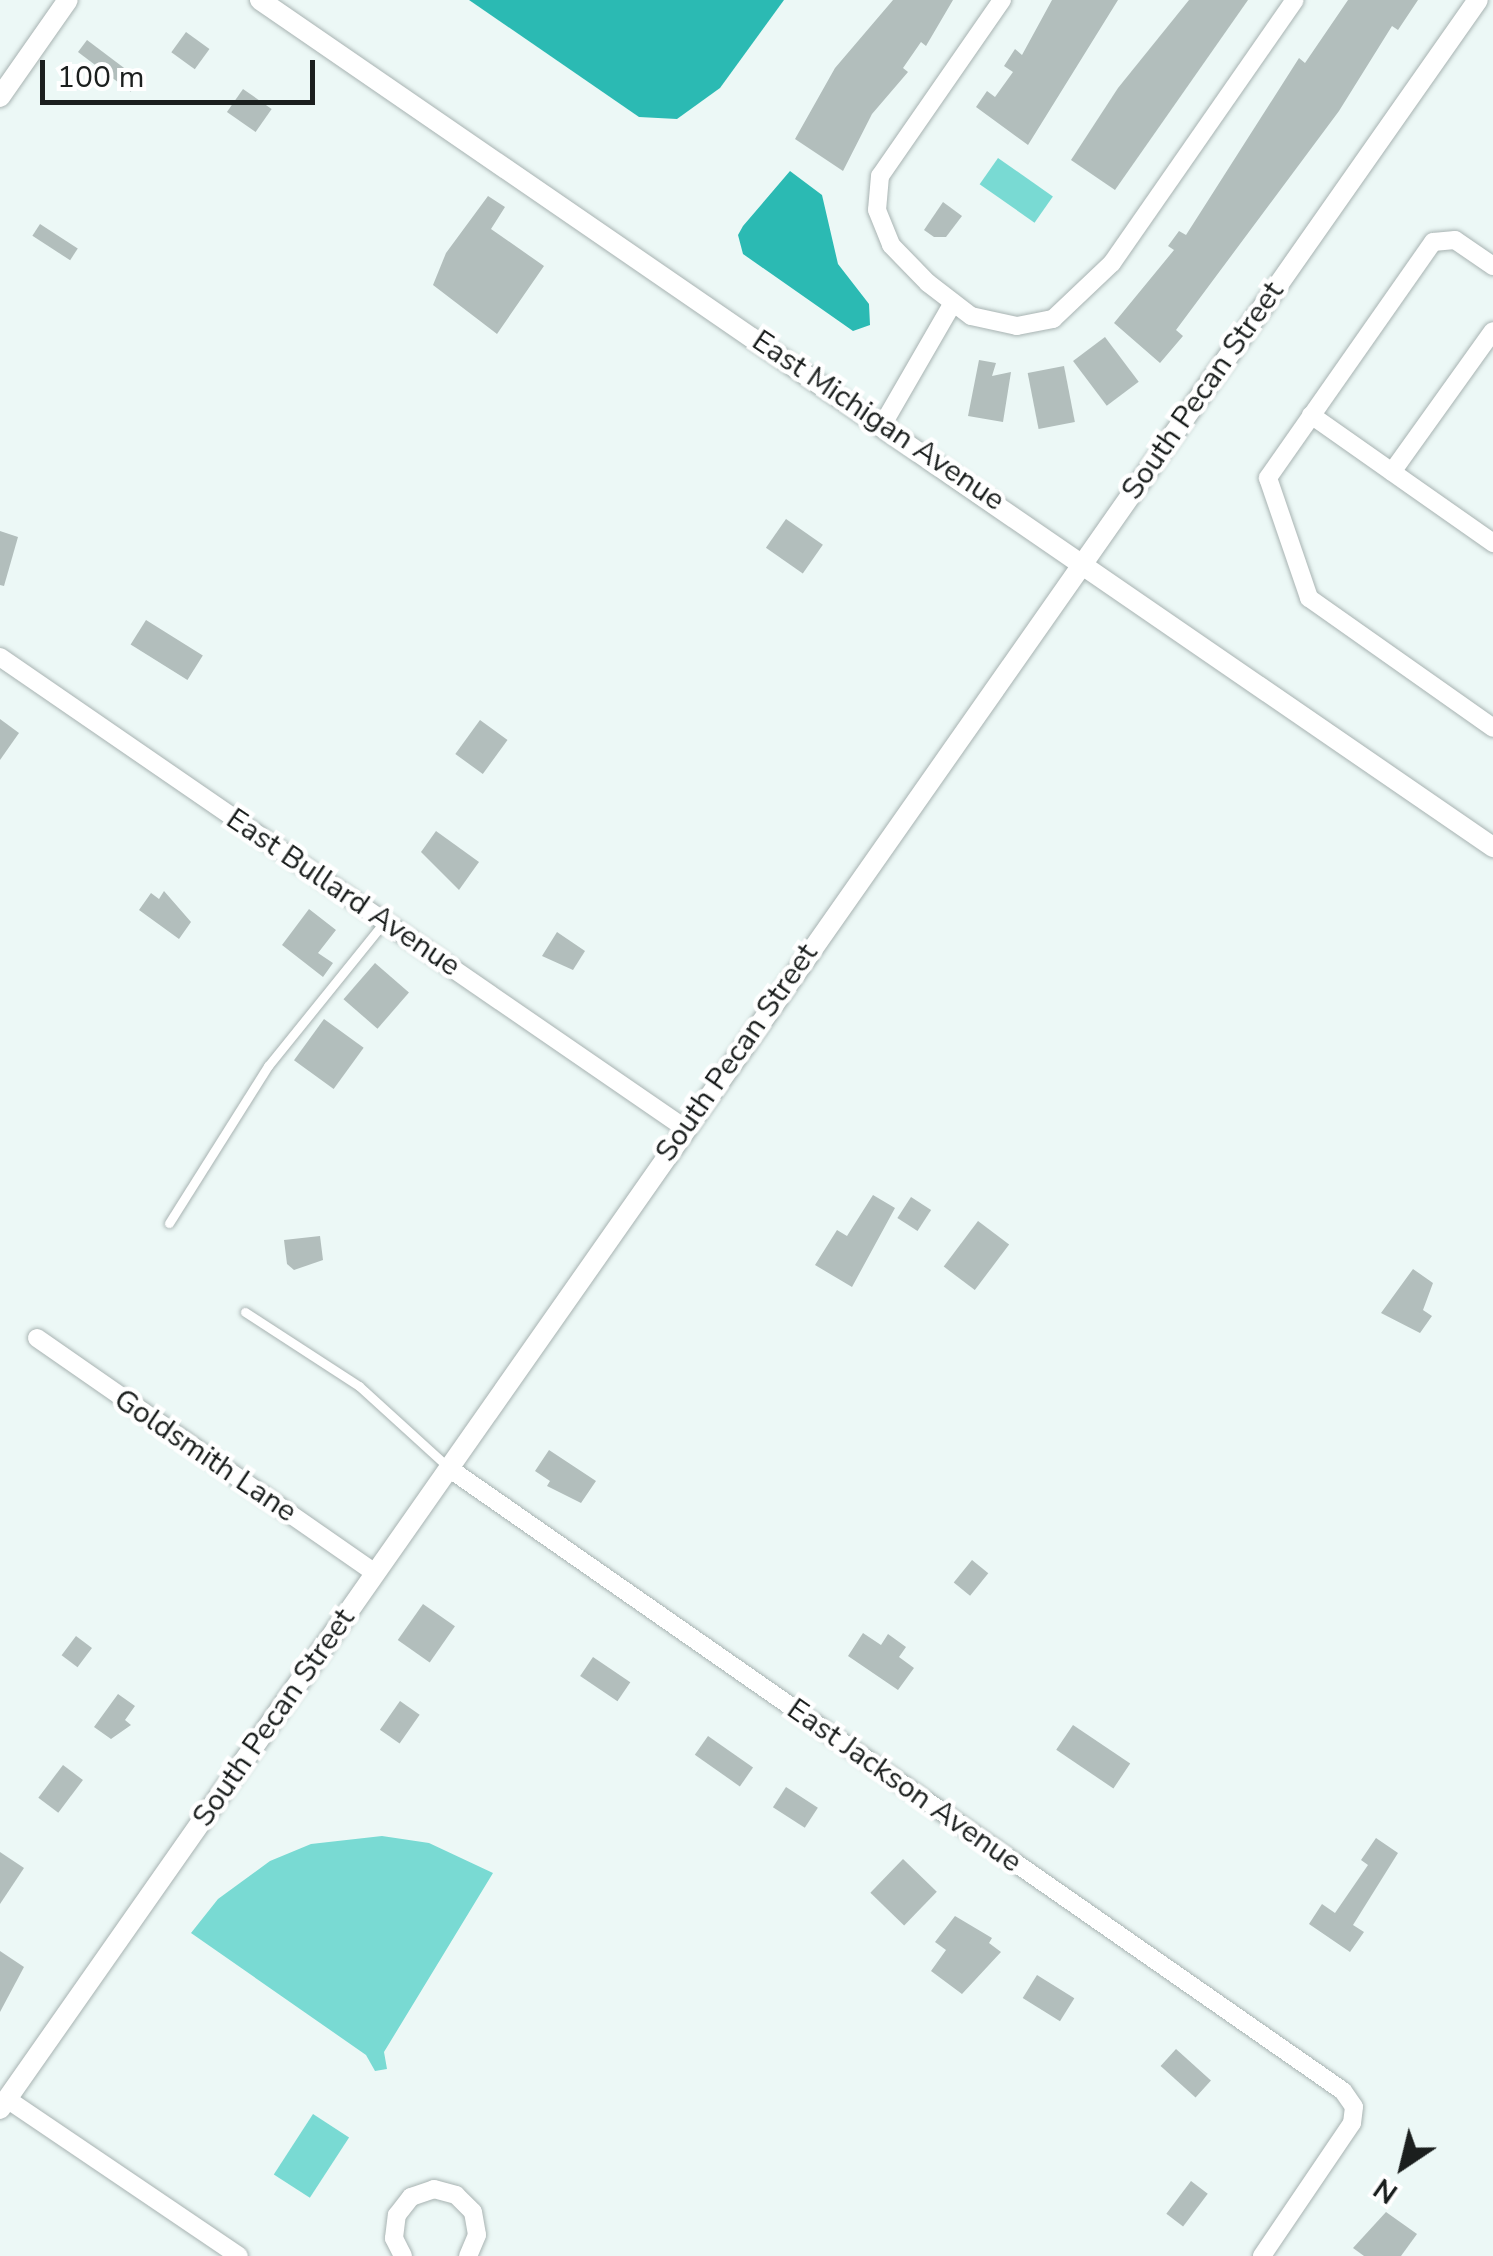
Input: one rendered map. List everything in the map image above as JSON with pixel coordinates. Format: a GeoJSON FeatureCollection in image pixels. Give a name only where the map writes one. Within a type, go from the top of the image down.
{"type":"FeatureCollection","features":[{"type":"Feature","properties":{"kind":"street"},"geometry":{"type":"LineString","coordinates":[[0,97],[68,0]]}},
{"type":"Feature","properties":{"kind":"street","name":"East Michigan Avenue"},"geometry":{"type":"LineString","coordinates":[[260,0],[1084,560],[1493,847]]}},
{"type":"Feature","properties":{"kind":"street"},"geometry":{"type":"LineString","coordinates":[[1002,0],[880,176],[877,210],[891,245],[954,303],[970,316],[1017,326],[1053,319],[1080,299],[1294,0]]}},
{"type":"Feature","properties":{"kind":"street","name":"South Pecan Street"},"geometry":{"type":"LineString","coordinates":[[4,2104],[1478,0]]}},
{"type":"Feature","properties":{"kind":"street"},"geometry":{"type":"LineString","coordinates":[[1493,266],[1456,240],[1432,242],[1268,478],[1309,598],[1493,728]]}},
{"type":"Feature","properties":{"kind":"street"},"geometry":{"type":"LineString","coordinates":[[882,424],[954,303]]}},
{"type":"Feature","properties":{"kind":"street"},"geometry":{"type":"LineString","coordinates":[[1392,472],[1493,331]]}},
{"type":"Feature","properties":{"kind":"street"},"geometry":{"type":"LineString","coordinates":[[1311,415],[1493,543]]}},
{"type":"Feature","properties":{"kind":"street","name":"East Bullard Avenue"},"geometry":{"type":"LineString","coordinates":[[0,658],[686,1129]]}},
{"type":"Feature","properties":{"kind":"street","name":"Goldsmith Lane"},"geometry":{"type":"LineString","coordinates":[[37,1338],[375,1572]]}},
{"type":"Feature","properties":{"kind":"street","name":"East Jackson Avenue"},"geometry":{"type":"LineString","coordinates":[[450,1469],[1343,2091],[1354,2107],[1342,2142],[1262,2256]]}},
{"type":"Feature","properties":{"kind":"street"},"geometry":{"type":"LineString","coordinates":[[4,2104],[238,2256]]}},
{"type":"Feature","properties":{"kind":"street"},"geometry":{"type":"LineString","coordinates":[[403,2256],[394,2238],[397,2215],[411,2196],[434,2189],[456,2195],[473,2212],[477,2235],[468,2256]]}},
{"type":"Feature","properties":{"kind":"lane"},"geometry":{"type":"LineString","coordinates":[[169,1223],[268,1066],[386,921]]}},
{"type":"Feature","properties":{"kind":"lane"},"geometry":{"type":"LineString","coordinates":[[244,1312],[359,1386],[450,1469]]}},
{"type":"Feature","properties":{"kind":"shaded area"},"geometry":{"type":"Polygon","coordinates":[[[469,0],[784,0],[720,88],[677,119],[639,117],[469,0]]]}},
{"type":"Feature","properties":{"kind":"shaded area"},"geometry":{"type":"Polygon","coordinates":[[[998,158],[1053,196],[1035,223],[980,184],[998,158]]]}},
{"type":"Feature","properties":{"kind":"shaded area"},"geometry":{"type":"Polygon","coordinates":[[[790,171],[822,195],[838,264],[869,304],[870,325],[853,331],[743,254],[738,235],[743,226],[790,171]]]}},
{"type":"Feature","properties":{"kind":"shaded area"},"geometry":{"type":"Polygon","coordinates":[[[382,1836],[429,1843],[493,1873],[384,2052],[387,2069],[375,2071],[366,2055],[191,1933],[218,1899],[270,1861],[311,1844],[382,1836]]]}},
{"type":"Feature","properties":{"kind":"shaded area"},"geometry":{"type":"Polygon","coordinates":[[[313,2114],[349,2137],[310,2198],[274,2174],[313,2114]]]}},
{"type":"Feature","properties":{"kind":"building"},"geometry":{"type":"Polygon","coordinates":[[[893,0],[953,0],[926,46],[921,42],[903,68],[908,72],[872,114],[843,171],[795,139],[835,68],[893,0]]]}},
{"type":"Feature","properties":{"kind":"building"},"geometry":{"type":"Polygon","coordinates":[[[1052,0],[1118,0],[1028,145],[976,107],[987,91],[995,97],[1013,72],[1004,66],[1015,49],[1022,55],[1052,0]]]}},
{"type":"Feature","properties":{"kind":"building"},"geometry":{"type":"Polygon","coordinates":[[[1189,0],[1248,0],[1115,190],[1071,160],[1118,88],[1189,0]]]}},
{"type":"Feature","properties":{"kind":"building"},"geometry":{"type":"Polygon","coordinates":[[[1348,0],[1418,0],[1398,30],[1392,26],[1339,111],[1176,330],[1183,336],[1160,363],[1114,323],[1174,250],[1168,246],[1179,231],[1186,235],[1299,58],[1305,63],[1348,0]]]}},
{"type":"Feature","properties":{"kind":"building"},"geometry":{"type":"Polygon","coordinates":[[[186,32],[209,49],[195,69],[171,52],[186,32]]]}},
{"type":"Feature","properties":{"kind":"building"},"geometry":{"type":"Polygon","coordinates":[[[87,40],[140,80],[131,92],[78,52],[87,40]]]}},
{"type":"Feature","properties":{"kind":"building"},"geometry":{"type":"Polygon","coordinates":[[[243,89],[272,109],[256,132],[227,112],[243,89]]]}},
{"type":"Feature","properties":{"kind":"building"},"geometry":{"type":"Polygon","coordinates":[[[488,196],[505,207],[491,229],[544,266],[497,334],[433,285],[446,253],[488,196]]]}},
{"type":"Feature","properties":{"kind":"building"},"geometry":{"type":"Polygon","coordinates":[[[943,202],[962,216],[946,237],[934,237],[924,230],[943,202]]]}},
{"type":"Feature","properties":{"kind":"building"},"geometry":{"type":"Polygon","coordinates":[[[40,224],[78,249],[70,260],[32,236],[40,224]]]}},
{"type":"Feature","properties":{"kind":"building"},"geometry":{"type":"Polygon","coordinates":[[[1105,337],[1139,382],[1107,406],[1073,361],[1105,337]]]}},
{"type":"Feature","properties":{"kind":"building"},"geometry":{"type":"Polygon","coordinates":[[[979,360],[996,363],[992,376],[1011,372],[1003,422],[968,416],[979,360]]]}},
{"type":"Feature","properties":{"kind":"building"},"geometry":{"type":"Polygon","coordinates":[[[1064,366],[1075,422],[1039,429],[1028,373],[1064,366]]]}},
{"type":"Feature","properties":{"kind":"building"},"geometry":{"type":"Polygon","coordinates":[[[786,519],[823,545],[803,573],[766,548],[786,519]]]}},
{"type":"Feature","properties":{"kind":"building"},"geometry":{"type":"Polygon","coordinates":[[[0,531],[18,537],[4,586],[0,585],[0,531]]]}},
{"type":"Feature","properties":{"kind":"building"},"geometry":{"type":"Polygon","coordinates":[[[146,620],[203,656],[187,680],[131,645],[146,620]]]}},
{"type":"Feature","properties":{"kind":"building"},"geometry":{"type":"Polygon","coordinates":[[[0,719],[19,733],[0,760],[0,719]]]}},
{"type":"Feature","properties":{"kind":"building"},"geometry":{"type":"Polygon","coordinates":[[[480,720],[508,740],[483,774],[455,754],[480,720]]]}},
{"type":"Feature","properties":{"kind":"building"},"geometry":{"type":"Polygon","coordinates":[[[436,831],[479,862],[459,890],[421,852],[436,831]]]}},
{"type":"Feature","properties":{"kind":"building"},"geometry":{"type":"Polygon","coordinates":[[[164,891],[191,922],[179,939],[139,910],[151,893],[159,899],[164,891]]]}},
{"type":"Feature","properties":{"kind":"building"},"geometry":{"type":"Polygon","coordinates":[[[309,909],[336,930],[318,953],[333,963],[323,977],[282,945],[309,909]]]}},
{"type":"Feature","properties":{"kind":"building"},"geometry":{"type":"Polygon","coordinates":[[[557,932],[585,951],[573,970],[542,956],[557,932]]]}},
{"type":"Feature","properties":{"kind":"building"},"geometry":{"type":"Polygon","coordinates":[[[375,963],[409,993],[377,1029],[344,999],[375,963]]]}},
{"type":"Feature","properties":{"kind":"building"},"geometry":{"type":"Polygon","coordinates":[[[324,1019],[364,1048],[334,1089],[294,1060],[324,1019]]]}},
{"type":"Feature","properties":{"kind":"building"},"geometry":{"type":"Polygon","coordinates":[[[873,1195],[895,1208],[852,1287],[815,1265],[837,1230],[847,1236],[873,1195]]]}},
{"type":"Feature","properties":{"kind":"building"},"geometry":{"type":"Polygon","coordinates":[[[911,1197],[931,1210],[918,1231],[897,1218],[911,1197]]]}},
{"type":"Feature","properties":{"kind":"building"},"geometry":{"type":"Polygon","coordinates":[[[978,1221],[1009,1244],[975,1290],[944,1267],[978,1221]]]}},
{"type":"Feature","properties":{"kind":"building"},"geometry":{"type":"Polygon","coordinates":[[[320,1236],[323,1260],[294,1270],[287,1264],[284,1240],[320,1236]]]}},
{"type":"Feature","properties":{"kind":"building"},"geometry":{"type":"Polygon","coordinates":[[[1413,1269],[1433,1283],[1423,1310],[1432,1316],[1420,1333],[1381,1313],[1413,1269]]]}},
{"type":"Feature","properties":{"kind":"building"},"geometry":{"type":"Polygon","coordinates":[[[549,1450],[596,1481],[581,1503],[547,1486],[550,1481],[535,1471],[549,1450]]]}},
{"type":"Feature","properties":{"kind":"building"},"geometry":{"type":"Polygon","coordinates":[[[972,1560],[988,1573],[970,1596],[954,1583],[972,1560]]]}},
{"type":"Feature","properties":{"kind":"building"},"geometry":{"type":"Polygon","coordinates":[[[423,1604],[455,1626],[430,1662],[398,1640],[423,1604]]]}},
{"type":"Feature","properties":{"kind":"building"},"geometry":{"type":"Polygon","coordinates":[[[863,1633],[881,1645],[888,1634],[906,1647],[899,1657],[914,1668],[898,1690],[848,1656],[863,1633]]]}},
{"type":"Feature","properties":{"kind":"building"},"geometry":{"type":"Polygon","coordinates":[[[76,1636],[92,1648],[78,1667],[62,1655],[76,1636]]]}},
{"type":"Feature","properties":{"kind":"building"},"geometry":{"type":"Polygon","coordinates":[[[593,1657],[630,1682],[617,1701],[580,1676],[593,1657]]]}},
{"type":"Feature","properties":{"kind":"building"},"geometry":{"type":"Polygon","coordinates":[[[118,1694],[135,1706],[125,1720],[131,1725],[111,1739],[94,1727],[118,1694]]]}},
{"type":"Feature","properties":{"kind":"building"},"geometry":{"type":"Polygon","coordinates":[[[400,1701],[420,1715],[400,1743],[380,1730],[400,1701]]]}},
{"type":"Feature","properties":{"kind":"building"},"geometry":{"type":"Polygon","coordinates":[[[1073,1725],[1130,1764],[1113,1788],[1056,1750],[1073,1725]]]}},
{"type":"Feature","properties":{"kind":"building"},"geometry":{"type":"Polygon","coordinates":[[[708,1736],[753,1768],[740,1786],[695,1755],[708,1736]]]}},
{"type":"Feature","properties":{"kind":"building"},"geometry":{"type":"Polygon","coordinates":[[[63,1765],[83,1780],[58,1813],[38,1798],[63,1765]]]}},
{"type":"Feature","properties":{"kind":"building"},"geometry":{"type":"Polygon","coordinates":[[[786,1787],[818,1808],[805,1828],[773,1807],[786,1787]]]}},
{"type":"Feature","properties":{"kind":"building"},"geometry":{"type":"Polygon","coordinates":[[[1376,1838],[1398,1853],[1353,1925],[1364,1932],[1350,1952],[1309,1924],[1322,1904],[1335,1913],[1368,1865],[1361,1860],[1376,1838]]]}},
{"type":"Feature","properties":{"kind":"building"},"geometry":{"type":"Polygon","coordinates":[[[0,1852],[24,1868],[0,1904],[0,1852]]]}},
{"type":"Feature","properties":{"kind":"building"},"geometry":{"type":"Polygon","coordinates":[[[903,1859],[937,1892],[904,1925],[870,1893],[903,1859]]]}},
{"type":"Feature","properties":{"kind":"building"},"geometry":{"type":"Polygon","coordinates":[[[955,1916],[992,1938],[989,1943],[1001,1952],[962,1994],[931,1971],[946,1950],[935,1942],[955,1916]]]}},
{"type":"Feature","properties":{"kind":"building"},"geometry":{"type":"Polygon","coordinates":[[[0,1951],[24,1967],[0,2012],[0,1951]]]}},
{"type":"Feature","properties":{"kind":"building"},"geometry":{"type":"Polygon","coordinates":[[[1037,1975],[1074,1998],[1060,2021],[1023,1998],[1037,1975]]]}},
{"type":"Feature","properties":{"kind":"building"},"geometry":{"type":"Polygon","coordinates":[[[1176,2049],[1211,2080],[1196,2098],[1161,2066],[1176,2049]]]}},
{"type":"Feature","properties":{"kind":"building"},"geometry":{"type":"Polygon","coordinates":[[[1191,2181],[1208,2194],[1183,2226],[1166,2214],[1191,2181]]]}},
{"type":"Feature","properties":{"kind":"building"},"geometry":{"type":"Polygon","coordinates":[[[1386,2212],[1417,2234],[1401,2256],[1364,2256],[1353,2248],[1386,2212]]]}}]}
